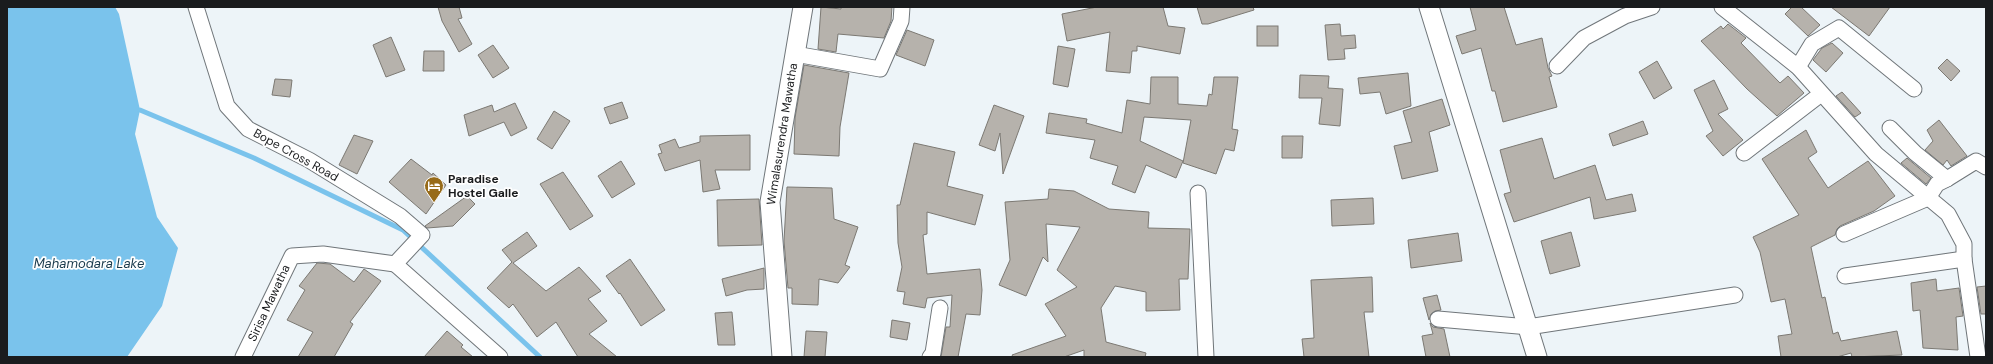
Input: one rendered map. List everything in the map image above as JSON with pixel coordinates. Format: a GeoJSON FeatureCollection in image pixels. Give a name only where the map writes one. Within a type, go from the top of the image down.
{"type":"FeatureCollection","features":[{"type":"Feature","properties":{"kind":"street","name":"Bope Cross Road"},"geometry":{"type":"LineString","coordinates":[[196,7],[227,106],[248,129],[315,164],[400,216],[422,235],[395,264]]}},
{"type":"Feature","properties":{"kind":"street","name":"Wimalasurendra Mawatha"},"geometry":{"type":"LineString","coordinates":[[782,357],[770,202],[803,7]]}},
{"type":"Feature","properties":{"kind":"street"},"geometry":{"type":"LineString","coordinates":[[795,54],[880,69],[901,21],[902,7]]}},
{"type":"Feature","properties":{"kind":"street"},"geometry":{"type":"LineString","coordinates":[[1429,7],[1537,357]]}},
{"type":"Feature","properties":{"kind":"street"},"geometry":{"type":"LineString","coordinates":[[1557,66],[1584,38],[1624,16],[1652,7]]}},
{"type":"Feature","properties":{"kind":"street"},"geometry":{"type":"LineString","coordinates":[[1726,8],[1798,68],[1876,154],[1948,214],[1964,244],[1964,259],[1978,357]]}},
{"type":"Feature","properties":{"kind":"street"},"geometry":{"type":"LineString","coordinates":[[1798,68],[1812,44],[1839,28],[1914,89]]}},
{"type":"Feature","properties":{"kind":"street"},"geometry":{"type":"LineString","coordinates":[[1744,153],[1821,94]]}},
{"type":"Feature","properties":{"kind":"street"},"geometry":{"type":"LineString","coordinates":[[1890,128],[1915,153],[1947,179]]}},
{"type":"Feature","properties":{"kind":"street"},"geometry":{"type":"LineString","coordinates":[[1844,234],[1928,198],[1937,184],[1976,161],[1986,167]]}},
{"type":"Feature","properties":{"kind":"street"},"geometry":{"type":"LineString","coordinates":[[1198,193],[1206,357]]}},
{"type":"Feature","properties":{"kind":"street","name":"Sirisa Mawatha"},"geometry":{"type":"LineString","coordinates":[[243,357],[292,256],[323,254],[395,264]]}},
{"type":"Feature","properties":{"kind":"street"},"geometry":{"type":"LineString","coordinates":[[1845,276],[1964,259]]}},
{"type":"Feature","properties":{"kind":"street"},"geometry":{"type":"LineString","coordinates":[[395,264],[500,357]]}},
{"type":"Feature","properties":{"kind":"street"},"geometry":{"type":"LineString","coordinates":[[1438,319],[1528,327],[1735,296]]}},
{"type":"Feature","properties":{"kind":"street"},"geometry":{"type":"LineString","coordinates":[[930,357],[933,353],[940,308]]}},
{"type":"Feature","properties":{"kind":"water","name":"Mahamodara Lake"},"geometry":{"type":"Polygon","coordinates":[[[7,7],[115,7],[119,14],[140,110],[135,134],[157,217],[178,248],[162,306],[127,357],[7,357],[7,7]]]}},
{"type":"Feature","properties":{"kind":"building"},"geometry":{"type":"Polygon","coordinates":[[[438,7],[459,7],[462,18],[458,19],[472,44],[459,52],[442,21],[438,7]]]}},
{"type":"Feature","properties":{"kind":"building"},"geometry":{"type":"Polygon","coordinates":[[[821,7],[841,9],[841,7],[892,7],[891,21],[884,38],[838,34],[836,52],[818,49],[821,7]]]}},
{"type":"Feature","properties":{"kind":"building"},"geometry":{"type":"Polygon","coordinates":[[[1097,7],[1163,7],[1168,26],[1185,28],[1180,54],[1137,46],[1137,51],[1132,51],[1130,73],[1106,71],[1110,32],[1067,41],[1062,14],[1097,7]]]}},
{"type":"Feature","properties":{"kind":"building"},"geometry":{"type":"Polygon","coordinates":[[[1197,7],[1253,7],[1254,10],[1208,24],[1202,24],[1197,7]]]}},
{"type":"Feature","properties":{"kind":"building"},"geometry":{"type":"Polygon","coordinates":[[[1470,7],[1504,7],[1516,45],[1542,38],[1548,68],[1552,76],[1549,77],[1557,107],[1503,122],[1495,91],[1492,91],[1481,48],[1462,54],[1456,36],[1476,30],[1470,7]]]}},
{"type":"Feature","properties":{"kind":"building"},"geometry":{"type":"Polygon","coordinates":[[[1792,7],[1801,7],[1820,25],[1808,36],[1785,14],[1792,7]]]}},
{"type":"Feature","properties":{"kind":"building"},"geometry":{"type":"Polygon","coordinates":[[[1831,7],[1890,7],[1869,36],[1831,7]]]}},
{"type":"Feature","properties":{"kind":"building"},"geometry":{"type":"Polygon","coordinates":[[[1340,24],[1341,36],[1355,35],[1356,48],[1344,49],[1345,59],[1328,60],[1325,25],[1340,24]]]}},
{"type":"Feature","properties":{"kind":"building"},"geometry":{"type":"Polygon","coordinates":[[[1728,24],[1746,38],[1741,43],[1780,83],[1788,76],[1804,93],[1777,116],[1747,89],[1701,41],[1721,26],[1723,29],[1728,24]]]}},
{"type":"Feature","properties":{"kind":"building"},"geometry":{"type":"Polygon","coordinates":[[[1257,26],[1278,26],[1278,46],[1257,46],[1257,26]]]}},
{"type":"Feature","properties":{"kind":"building"},"geometry":{"type":"Polygon","coordinates":[[[907,30],[934,40],[925,66],[896,55],[907,30]]]}},
{"type":"Feature","properties":{"kind":"building"},"geometry":{"type":"Polygon","coordinates":[[[391,37],[405,70],[386,77],[373,45],[391,37]]]}},
{"type":"Feature","properties":{"kind":"building"},"geometry":{"type":"Polygon","coordinates":[[[1832,43],[1843,53],[1826,72],[1813,60],[1822,48],[1832,43]]]}},
{"type":"Feature","properties":{"kind":"building"},"geometry":{"type":"Polygon","coordinates":[[[493,45],[509,68],[493,78],[478,55],[493,45]]]}},
{"type":"Feature","properties":{"kind":"building"},"geometry":{"type":"Polygon","coordinates":[[[1058,46],[1075,49],[1068,87],[1053,84],[1058,46]]]}},
{"type":"Feature","properties":{"kind":"building"},"geometry":{"type":"Polygon","coordinates":[[[424,51],[444,51],[444,71],[423,71],[424,51]]]}},
{"type":"Feature","properties":{"kind":"building"},"geometry":{"type":"Polygon","coordinates":[[[1947,59],[1960,71],[1951,81],[1938,68],[1947,59]]]}},
{"type":"Feature","properties":{"kind":"building"},"geometry":{"type":"Polygon","coordinates":[[[1657,61],[1672,88],[1654,99],[1639,72],[1657,61]]]}},
{"type":"Feature","properties":{"kind":"building"},"geometry":{"type":"Polygon","coordinates":[[[804,65],[849,73],[840,127],[839,156],[794,154],[795,118],[804,65]]]}},
{"type":"Feature","properties":{"kind":"building"},"geometry":{"type":"Polygon","coordinates":[[[1408,73],[1411,106],[1386,114],[1380,92],[1360,94],[1358,78],[1408,73]]]}},
{"type":"Feature","properties":{"kind":"building"},"geometry":{"type":"Polygon","coordinates":[[[1300,75],[1329,76],[1328,88],[1343,89],[1340,126],[1319,124],[1322,98],[1299,98],[1300,75]]]}},
{"type":"Feature","properties":{"kind":"building"},"geometry":{"type":"Polygon","coordinates":[[[1151,77],[1178,77],[1178,104],[1207,106],[1209,94],[1212,95],[1214,77],[1238,77],[1232,129],[1238,130],[1234,151],[1225,149],[1216,174],[1183,163],[1191,120],[1144,117],[1140,141],[1183,161],[1176,178],[1146,165],[1135,193],[1112,184],[1118,166],[1090,158],[1095,140],[1046,133],[1049,113],[1087,119],[1086,123],[1122,133],[1127,100],[1150,104],[1151,77]]]}},
{"type":"Feature","properties":{"kind":"building"},"geometry":{"type":"Polygon","coordinates":[[[275,79],[292,80],[290,97],[272,95],[275,79]]]}},
{"type":"Feature","properties":{"kind":"building"},"geometry":{"type":"Polygon","coordinates":[[[1714,80],[1728,109],[1718,114],[1743,140],[1723,156],[1706,136],[1713,131],[1694,90],[1714,80]]]}},
{"type":"Feature","properties":{"kind":"building"},"geometry":{"type":"Polygon","coordinates":[[[1842,92],[1861,113],[1855,117],[1836,96],[1842,92]]]}},
{"type":"Feature","properties":{"kind":"building"},"geometry":{"type":"Polygon","coordinates":[[[1442,99],[1450,125],[1429,132],[1438,171],[1402,179],[1394,146],[1412,142],[1403,111],[1442,99]]]}},
{"type":"Feature","properties":{"kind":"building"},"geometry":{"type":"Polygon","coordinates":[[[622,102],[628,118],[610,124],[604,108],[622,102]]]}},
{"type":"Feature","properties":{"kind":"building"},"geometry":{"type":"Polygon","coordinates":[[[515,103],[527,128],[511,136],[504,122],[469,136],[464,115],[492,105],[494,112],[515,103]]]}},
{"type":"Feature","properties":{"kind":"building"},"geometry":{"type":"Polygon","coordinates":[[[994,105],[1024,116],[1003,174],[1000,133],[995,151],[979,145],[994,105]]]}},
{"type":"Feature","properties":{"kind":"building"},"geometry":{"type":"Polygon","coordinates":[[[554,111],[570,121],[552,149],[537,139],[554,111]]]}},
{"type":"Feature","properties":{"kind":"building"},"geometry":{"type":"Polygon","coordinates":[[[1939,120],[1967,156],[1951,166],[1947,160],[1943,165],[1925,150],[1933,141],[1927,130],[1939,120]]]}},
{"type":"Feature","properties":{"kind":"building"},"geometry":{"type":"Polygon","coordinates":[[[1643,121],[1648,134],[1613,146],[1609,134],[1643,121]]]}},
{"type":"Feature","properties":{"kind":"building"},"geometry":{"type":"Polygon","coordinates":[[[1806,130],[1817,152],[1808,158],[1828,188],[1868,161],[1895,196],[1874,211],[1840,226],[1835,235],[1811,247],[1822,298],[1825,297],[1833,334],[1838,332],[1841,341],[1897,331],[1902,355],[1852,357],[1851,353],[1837,357],[1781,357],[1778,336],[1792,334],[1785,299],[1771,302],[1760,252],[1753,237],[1799,215],[1762,159],[1806,130]]]}},
{"type":"Feature","properties":{"kind":"building"},"geometry":{"type":"Polygon","coordinates":[[[354,135],[373,141],[357,174],[339,165],[354,135]]]}},
{"type":"Feature","properties":{"kind":"building"},"geometry":{"type":"Polygon","coordinates":[[[750,135],[750,170],[715,170],[720,189],[703,192],[700,160],[665,171],[658,154],[662,153],[659,145],[675,139],[679,148],[700,142],[700,136],[750,135]]]}},
{"type":"Feature","properties":{"kind":"building"},"geometry":{"type":"Polygon","coordinates":[[[1282,136],[1303,136],[1302,158],[1282,158],[1282,136]]]}},
{"type":"Feature","properties":{"kind":"building"},"geometry":{"type":"Polygon","coordinates":[[[1542,138],[1554,179],[1595,165],[1606,200],[1632,194],[1636,211],[1594,219],[1590,197],[1514,222],[1504,194],[1511,192],[1500,150],[1542,138]]]}},
{"type":"Feature","properties":{"kind":"building"},"geometry":{"type":"Polygon","coordinates":[[[914,143],[955,152],[947,186],[983,195],[975,225],[927,212],[927,234],[923,235],[927,274],[980,269],[982,290],[980,315],[966,314],[958,357],[941,357],[946,327],[950,327],[952,295],[927,298],[925,308],[903,304],[905,292],[897,291],[902,267],[898,243],[897,205],[900,205],[914,143]]]}},
{"type":"Feature","properties":{"kind":"building"},"geometry":{"type":"Polygon","coordinates":[[[1907,158],[1931,178],[1926,184],[1901,163],[1907,158]]]}},
{"type":"Feature","properties":{"kind":"building"},"geometry":{"type":"Polygon","coordinates":[[[411,159],[432,175],[433,173],[446,185],[426,214],[389,182],[411,159]]]}},
{"type":"Feature","properties":{"kind":"building"},"geometry":{"type":"Polygon","coordinates":[[[621,161],[635,184],[612,198],[598,176],[621,161]]]}},
{"type":"Feature","properties":{"kind":"building"},"geometry":{"type":"Polygon","coordinates":[[[563,172],[593,216],[570,230],[540,184],[563,172]]]}},
{"type":"Feature","properties":{"kind":"building"},"geometry":{"type":"Polygon","coordinates":[[[787,187],[832,188],[834,219],[858,227],[845,265],[850,267],[838,283],[819,279],[818,305],[792,304],[792,288],[788,288],[784,241],[787,187]]]}},
{"type":"Feature","properties":{"kind":"building"},"geometry":{"type":"Polygon","coordinates":[[[1049,189],[1074,191],[1109,209],[1149,212],[1148,228],[1190,229],[1188,279],[1179,279],[1180,310],[1146,311],[1146,292],[1115,286],[1101,308],[1106,342],[1146,353],[1145,357],[1084,357],[1084,350],[1064,357],[1013,357],[1012,355],[1066,336],[1045,304],[1077,287],[1057,270],[1080,227],[1046,224],[1048,262],[1043,257],[1026,296],[999,285],[1010,260],[1005,202],[1048,199],[1049,189]]]}},
{"type":"Feature","properties":{"kind":"building"},"geometry":{"type":"Polygon","coordinates":[[[467,196],[475,204],[453,226],[427,228],[425,226],[467,196]]]}},
{"type":"Feature","properties":{"kind":"building"},"geometry":{"type":"Polygon","coordinates":[[[1373,198],[1374,224],[1332,226],[1331,200],[1373,198]]]}},
{"type":"Feature","properties":{"kind":"building"},"geometry":{"type":"Polygon","coordinates":[[[759,199],[762,245],[718,246],[717,200],[759,199]]]}},
{"type":"Feature","properties":{"kind":"building"},"geometry":{"type":"Polygon","coordinates":[[[527,232],[537,246],[513,263],[546,291],[579,267],[601,291],[588,299],[607,321],[589,334],[617,357],[578,357],[556,322],[537,337],[513,304],[509,308],[487,288],[512,262],[502,250],[527,232]]]}},
{"type":"Feature","properties":{"kind":"building"},"geometry":{"type":"Polygon","coordinates":[[[1571,232],[1580,266],[1550,274],[1541,241],[1571,232]]]}},
{"type":"Feature","properties":{"kind":"building"},"geometry":{"type":"Polygon","coordinates":[[[1458,233],[1462,261],[1411,268],[1408,240],[1458,233]]]}},
{"type":"Feature","properties":{"kind":"building"},"geometry":{"type":"Polygon","coordinates":[[[630,259],[665,310],[641,326],[620,293],[619,294],[606,276],[630,259]]]}},
{"type":"Feature","properties":{"kind":"building"},"geometry":{"type":"Polygon","coordinates":[[[317,263],[330,264],[354,282],[364,269],[381,281],[350,322],[353,324],[334,357],[298,357],[313,332],[287,320],[305,290],[299,286],[317,263]]]}},
{"type":"Feature","properties":{"kind":"building"},"geometry":{"type":"Polygon","coordinates":[[[764,268],[764,289],[747,290],[726,296],[722,279],[764,268]]]}},
{"type":"Feature","properties":{"kind":"building"},"geometry":{"type":"Polygon","coordinates":[[[1372,277],[1373,312],[1364,312],[1369,357],[1304,357],[1302,339],[1314,338],[1311,280],[1372,277]]]}},
{"type":"Feature","properties":{"kind":"building"},"geometry":{"type":"Polygon","coordinates":[[[1936,279],[1937,291],[1959,288],[1963,316],[1956,317],[1958,350],[1923,348],[1920,310],[1913,311],[1911,283],[1936,279]]]}},
{"type":"Feature","properties":{"kind":"building"},"geometry":{"type":"Polygon","coordinates":[[[1986,286],[1986,314],[1981,314],[1977,287],[1986,286]]]}},
{"type":"Feature","properties":{"kind":"building"},"geometry":{"type":"Polygon","coordinates":[[[1437,295],[1441,310],[1435,311],[1431,314],[1429,320],[1423,298],[1437,295]]]}},
{"type":"Feature","properties":{"kind":"building"},"geometry":{"type":"Polygon","coordinates":[[[732,312],[735,345],[718,345],[715,313],[732,312]]]}},
{"type":"Feature","properties":{"kind":"building"},"geometry":{"type":"Polygon","coordinates":[[[892,320],[910,323],[907,340],[890,337],[892,320]]]}},
{"type":"Feature","properties":{"kind":"building"},"geometry":{"type":"Polygon","coordinates":[[[1430,323],[1433,327],[1444,329],[1450,357],[1426,357],[1422,336],[1433,334],[1430,323]]]}},
{"type":"Feature","properties":{"kind":"building"},"geometry":{"type":"Polygon","coordinates":[[[447,331],[463,345],[461,347],[473,357],[424,357],[447,331]]]}},
{"type":"Feature","properties":{"kind":"building"},"geometry":{"type":"Polygon","coordinates":[[[806,331],[827,332],[825,357],[804,357],[806,331]]]}},
{"type":"Feature","properties":{"kind":"waterway"},"geometry":{"type":"LineString","coordinates":[[140,110],[254,158],[403,230],[540,357]]}},
{"type":"Feature","properties":{"kind":"place","name":"Paradise Hostel Galle"},"geometry":{"type":"Point","coordinates":[434,203]}}]}
